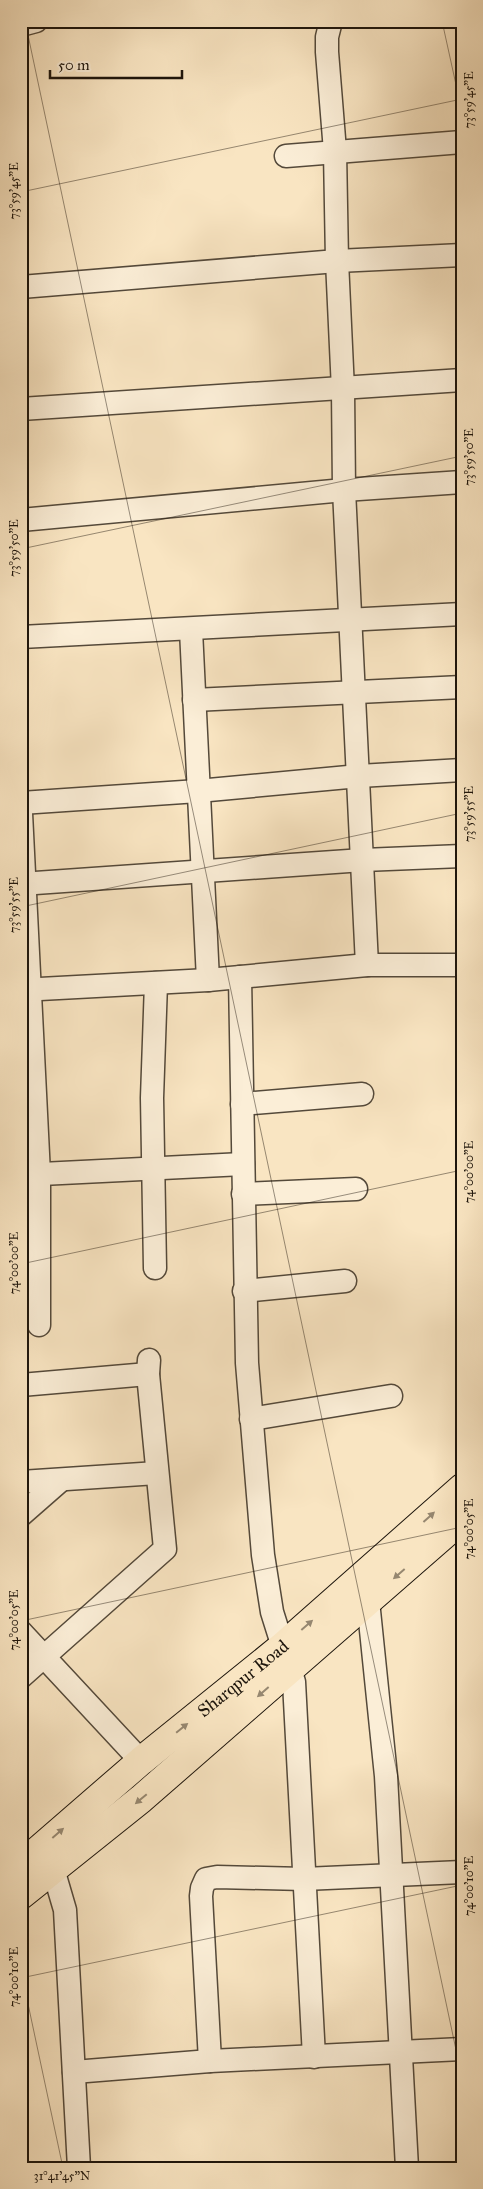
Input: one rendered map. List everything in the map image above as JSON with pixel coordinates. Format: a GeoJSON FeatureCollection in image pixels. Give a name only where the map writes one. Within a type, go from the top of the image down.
{"type":"FeatureCollection","features":[{"type":"Feature","properties":{"kind":"main road","name":"Sharqpur Road"},"geometry":{"type":"LineString","coordinates":[[21,1895],[141,1799],[462,1488]]}},
{"type":"Feature","properties":{"kind":"main road","name":"Sharqpur Road"},"geometry":{"type":"LineString","coordinates":[[21,1865],[140,1761],[368,1601],[462,1518]]}},
{"type":"Feature","properties":{"kind":"street"},"geometry":{"type":"LineString","coordinates":[[21,25],[36,21]]}},
{"type":"Feature","properties":{"kind":"street"},"geometry":{"type":"LineString","coordinates":[[331,21],[327,37],[327,52],[335,151],[337,261],[344,390],[344,490],[352,620],[367,965]]}},
{"type":"Feature","properties":{"kind":"street"},"geometry":{"type":"LineString","coordinates":[[286,156],[462,142]]}},
{"type":"Feature","properties":{"kind":"street"},"geometry":{"type":"LineString","coordinates":[[21,288],[337,261],[462,255]]}},
{"type":"Feature","properties":{"kind":"street"},"geometry":{"type":"LineString","coordinates":[[21,409],[344,390],[462,380]]}},
{"type":"Feature","properties":{"kind":"street"},"geometry":{"type":"LineString","coordinates":[[21,520],[344,490],[462,482]]}},
{"type":"Feature","properties":{"kind":"street"},"geometry":{"type":"LineString","coordinates":[[21,637],[190,630],[462,614]]}},
{"type":"Feature","properties":{"kind":"street"},"geometry":{"type":"LineString","coordinates":[[190,630],[208,980]]}},
{"type":"Feature","properties":{"kind":"street"},"geometry":{"type":"LineString","coordinates":[[194,700],[462,687]]}},
{"type":"Feature","properties":{"kind":"street"},"geometry":{"type":"LineString","coordinates":[[21,803],[198,791],[359,776],[462,770]]}},
{"type":"Feature","properties":{"kind":"street"},"geometry":{"type":"LineString","coordinates":[[21,813],[30,1174],[39,1325]]}},
{"type":"Feature","properties":{"kind":"street"},"geometry":{"type":"LineString","coordinates":[[22,884],[362,860],[462,856]]}},
{"type":"Feature","properties":{"kind":"street"},"geometry":{"type":"LineString","coordinates":[[25,990],[208,980],[367,965],[462,965]]}},
{"type":"Feature","properties":{"kind":"street"},"geometry":{"type":"LineString","coordinates":[[240,977],[244,1291],[251,1419],[263,1555],[272,1612],[294,1682],[314,2057]]}},
{"type":"Feature","properties":{"kind":"street"},"geometry":{"type":"LineString","coordinates":[[155,1268],[155,1168],[152,1098],[156,983]]}},
{"type":"Feature","properties":{"kind":"street"},"geometry":{"type":"LineString","coordinates":[[242,1104],[362,1094]]}},
{"type":"Feature","properties":{"kind":"street"},"geometry":{"type":"LineString","coordinates":[[30,1174],[242,1164]]}},
{"type":"Feature","properties":{"kind":"street"},"geometry":{"type":"LineString","coordinates":[[243,1194],[356,1189]]}},
{"type":"Feature","properties":{"kind":"street"},"geometry":{"type":"LineString","coordinates":[[244,1291],[345,1281]]}},
{"type":"Feature","properties":{"kind":"street"},"geometry":{"type":"LineString","coordinates":[[21,1385],[149,1367],[165,1550],[45,1658],[21,1677]]}},
{"type":"Feature","properties":{"kind":"street"},"geometry":{"type":"LineString","coordinates":[[251,1419],[391,1396]]}},
{"type":"Feature","properties":{"kind":"street"},"geometry":{"type":"LineString","coordinates":[[21,1482],[157,1473]]}},
{"type":"Feature","properties":{"kind":"street"},"geometry":{"type":"LineString","coordinates":[[21,1515],[61,1480]]}},
{"type":"Feature","properties":{"kind":"street"},"geometry":{"type":"LineString","coordinates":[[368,1601],[386,1776],[399,2052],[407,2168]]}},
{"type":"Feature","properties":{"kind":"street"},"geometry":{"type":"LineString","coordinates":[[21,1632],[140,1761]]}},
{"type":"Feature","properties":{"kind":"street"},"geometry":{"type":"LineString","coordinates":[[53,1870],[65,1910],[79,2168]]}},
{"type":"Feature","properties":{"kind":"street"},"geometry":{"type":"LineString","coordinates":[[210,2061],[201,1896],[204,1881],[217,1877],[304,1879],[462,1872]]}},
{"type":"Feature","properties":{"kind":"street"},"geometry":{"type":"LineString","coordinates":[[74,2072],[210,2061],[462,2049]]}}]}
